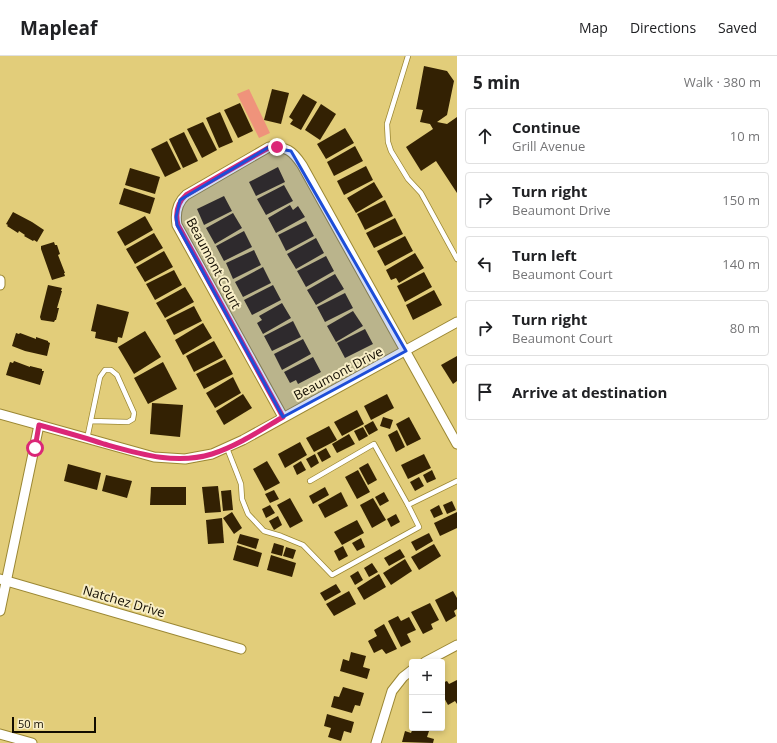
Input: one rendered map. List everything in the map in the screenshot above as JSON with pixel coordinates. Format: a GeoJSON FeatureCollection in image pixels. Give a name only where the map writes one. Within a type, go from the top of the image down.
{"type":"FeatureCollection","features":[{"type":"Feature","properties":{"kind":"street","name":"Beaumont Court"},"geometry":{"type":"LineString","coordinates":[[283,417],[178,225],[176,217],[178,204],[186,195],[270,147],[285,148],[296,156],[406,351]]}},
{"type":"Feature","properties":{"kind":"street"},"geometry":{"type":"LineString","coordinates":[[0,280],[0,285]]}},
{"type":"Feature","properties":{"kind":"street","name":"Beaumont Drive"},"geometry":{"type":"LineString","coordinates":[[0,414],[154,457],[185,458],[212,454],[243,440],[457,322]]}},
{"type":"Feature","properties":{"kind":"street"},"geometry":{"type":"LineString","coordinates":[[406,351],[457,444]]}},
{"type":"Feature","properties":{"kind":"street"},"geometry":{"type":"LineString","coordinates":[[0,611],[3,580],[39,425]]}},
{"type":"Feature","properties":{"kind":"street","name":"Natchez Drive"},"geometry":{"type":"LineString","coordinates":[[3,580],[241,648]]}},
{"type":"Feature","properties":{"kind":"street"},"geometry":{"type":"LineString","coordinates":[[431,659],[457,645]]}},
{"type":"Feature","properties":{"kind":"street"},"geometry":{"type":"LineString","coordinates":[[376,743],[392,691],[403,677],[409,672]]}},
{"type":"Feature","properties":{"kind":"street"},"geometry":{"type":"LineString","coordinates":[[0,734],[32,743]]}},
{"type":"Feature","properties":{"kind":"lane"},"geometry":{"type":"LineString","coordinates":[[408,56],[387,124],[388,142],[391,151],[408,179],[421,193],[457,259]]}},
{"type":"Feature","properties":{"kind":"lane"},"geometry":{"type":"LineString","coordinates":[[87,439],[100,377],[104,370],[111,370],[117,375],[134,414],[133,418],[128,422],[91,421]]}},
{"type":"Feature","properties":{"kind":"lane"},"geometry":{"type":"LineString","coordinates":[[227,448],[239,480],[242,499],[248,514],[264,531],[281,536],[303,546],[332,575],[420,527],[374,444],[310,481]]}},
{"type":"Feature","properties":{"kind":"lane"},"geometry":{"type":"LineString","coordinates":[[408,505],[457,481]]}},
{"type":"Feature","properties":{"kind":"highlighted area"},"geometry":{"type":"Polygon","coordinates":[[[269,147],[291,151],[406,351],[283,417],[177,225],[176,217],[180,200],[269,147]]]}},
{"type":"Feature","properties":{"kind":"shaded area"},"geometry":{"type":"Polygon","coordinates":[[[249,89],[270,133],[259,138],[237,94],[249,89]]]}},
{"type":"Feature","properties":{"kind":"building"},"geometry":{"type":"Polygon","coordinates":[[[424,66],[447,71],[454,81],[447,115],[437,122],[447,124],[457,117],[457,193],[436,161],[421,171],[406,147],[433,129],[430,124],[420,122],[423,110],[416,109],[424,66]]]}},
{"type":"Feature","properties":{"kind":"building"},"geometry":{"type":"Polygon","coordinates":[[[272,89],[289,93],[281,124],[264,120],[272,89]]]}},
{"type":"Feature","properties":{"kind":"building"},"geometry":{"type":"Polygon","coordinates":[[[303,94],[317,102],[301,130],[290,124],[293,120],[289,117],[303,94]]]}},
{"type":"Feature","properties":{"kind":"building"},"geometry":{"type":"Polygon","coordinates":[[[240,103],[253,131],[238,138],[224,110],[240,103]]]}},
{"type":"Feature","properties":{"kind":"building"},"geometry":{"type":"Polygon","coordinates":[[[321,104],[336,114],[320,140],[305,130],[321,104]]]}},
{"type":"Feature","properties":{"kind":"building"},"geometry":{"type":"Polygon","coordinates":[[[220,112],[233,142],[219,148],[206,118],[220,112]]]}},
{"type":"Feature","properties":{"kind":"building"},"geometry":{"type":"Polygon","coordinates":[[[203,122],[217,150],[202,158],[187,129],[203,122]]]}},
{"type":"Feature","properties":{"kind":"building"},"geometry":{"type":"Polygon","coordinates":[[[345,128],[354,143],[326,159],[317,144],[345,128]]]}},
{"type":"Feature","properties":{"kind":"building"},"geometry":{"type":"Polygon","coordinates":[[[184,132],[198,161],[183,168],[169,139],[184,132]]]}},
{"type":"Feature","properties":{"kind":"building"},"geometry":{"type":"Polygon","coordinates":[[[167,141],[181,169],[165,177],[151,149],[167,141]]]}},
{"type":"Feature","properties":{"kind":"building"},"geometry":{"type":"Polygon","coordinates":[[[355,146],[363,161],[334,176],[327,162],[355,146]]]}},
{"type":"Feature","properties":{"kind":"building"},"geometry":{"type":"Polygon","coordinates":[[[366,166],[373,180],[344,195],[337,181],[366,166]]]}},
{"type":"Feature","properties":{"kind":"building"},"geometry":{"type":"Polygon","coordinates":[[[278,167],[285,182],[256,196],[249,182],[278,167]]]}},
{"type":"Feature","properties":{"kind":"building"},"geometry":{"type":"Polygon","coordinates":[[[130,168],[160,177],[155,194],[125,185],[130,168]]]}},
{"type":"Feature","properties":{"kind":"building"},"geometry":{"type":"Polygon","coordinates":[[[374,182],[383,197],[356,213],[347,198],[374,182]]]}},
{"type":"Feature","properties":{"kind":"building"},"geometry":{"type":"Polygon","coordinates":[[[284,185],[293,201],[266,215],[257,199],[284,185]]]}},
{"type":"Feature","properties":{"kind":"building"},"geometry":{"type":"Polygon","coordinates":[[[124,188],[155,198],[150,214],[119,204],[124,188]]]}},
{"type":"Feature","properties":{"kind":"building"},"geometry":{"type":"Polygon","coordinates":[[[224,196],[232,211],[204,225],[197,209],[224,196]]]}},
{"type":"Feature","properties":{"kind":"building"},"geometry":{"type":"Polygon","coordinates":[[[385,200],[393,216],[365,230],[357,214],[385,200]]]}},
{"type":"Feature","properties":{"kind":"building"},"geometry":{"type":"Polygon","coordinates":[[[290,205],[293,210],[298,206],[305,217],[276,233],[268,218],[290,205]]]}},
{"type":"Feature","properties":{"kind":"building"},"geometry":{"type":"Polygon","coordinates":[[[13,212],[44,230],[37,242],[24,236],[25,235],[19,231],[18,233],[7,226],[8,225],[6,224],[13,212]]]}},
{"type":"Feature","properties":{"kind":"building"},"geometry":{"type":"Polygon","coordinates":[[[233,213],[242,228],[215,244],[206,228],[233,213]]]}},
{"type":"Feature","properties":{"kind":"building"},"geometry":{"type":"Polygon","coordinates":[[[145,216],[153,230],[125,246],[117,232],[145,216]]]}},
{"type":"Feature","properties":{"kind":"building"},"geometry":{"type":"Polygon","coordinates":[[[395,218],[403,234],[374,248],[366,233],[395,218]]]}},
{"type":"Feature","properties":{"kind":"building"},"geometry":{"type":"Polygon","coordinates":[[[306,221],[314,236],[286,251],[278,235],[306,221]]]}},
{"type":"Feature","properties":{"kind":"building"},"geometry":{"type":"Polygon","coordinates":[[[244,231],[252,247],[224,261],[216,246],[244,231]]]}},
{"type":"Feature","properties":{"kind":"building"},"geometry":{"type":"Polygon","coordinates":[[[154,233],[163,248],[135,264],[126,249],[154,233]]]}},
{"type":"Feature","properties":{"kind":"building"},"geometry":{"type":"Polygon","coordinates":[[[405,236],[413,251],[385,266],[377,251],[405,236]]]}},
{"type":"Feature","properties":{"kind":"building"},"geometry":{"type":"Polygon","coordinates":[[[316,238],[324,253],[296,269],[287,254],[316,238]]]}},
{"type":"Feature","properties":{"kind":"building"},"geometry":{"type":"Polygon","coordinates":[[[54,242],[55,245],[57,245],[60,254],[58,255],[65,276],[52,280],[41,246],[54,242]]]}},
{"type":"Feature","properties":{"kind":"building"},"geometry":{"type":"Polygon","coordinates":[[[254,250],[261,265],[233,279],[226,263],[254,250]]]}},
{"type":"Feature","properties":{"kind":"building"},"geometry":{"type":"Polygon","coordinates":[[[164,251],[173,267],[145,282],[136,267],[164,251]]]}},
{"type":"Feature","properties":{"kind":"building"},"geometry":{"type":"Polygon","coordinates":[[[415,253],[424,268],[399,283],[396,278],[391,280],[386,270],[415,253]]]}},
{"type":"Feature","properties":{"kind":"building"},"geometry":{"type":"Polygon","coordinates":[[[326,256],[334,271],[306,287],[297,271],[326,256]]]}},
{"type":"Feature","properties":{"kind":"building"},"geometry":{"type":"Polygon","coordinates":[[[263,267],[271,283],[243,297],[235,282],[263,267]]]}},
{"type":"Feature","properties":{"kind":"building"},"geometry":{"type":"Polygon","coordinates":[[[174,270],[182,285],[155,300],[146,284],[174,270]]]}},
{"type":"Feature","properties":{"kind":"building"},"geometry":{"type":"Polygon","coordinates":[[[424,272],[432,287],[405,302],[397,286],[424,272]]]}},
{"type":"Feature","properties":{"kind":"building"},"geometry":{"type":"Polygon","coordinates":[[[335,274],[344,289],[316,305],[307,290],[335,274]]]}},
{"type":"Feature","properties":{"kind":"building"},"geometry":{"type":"Polygon","coordinates":[[[48,285],[62,288],[57,308],[59,308],[56,320],[54,322],[41,320],[40,317],[48,285]]]}},
{"type":"Feature","properties":{"kind":"building"},"geometry":{"type":"Polygon","coordinates":[[[273,285],[281,300],[252,315],[244,300],[273,285]]]}},
{"type":"Feature","properties":{"kind":"building"},"geometry":{"type":"Polygon","coordinates":[[[185,287],[194,302],[165,318],[156,303],[185,287]]]}},
{"type":"Feature","properties":{"kind":"building"},"geometry":{"type":"Polygon","coordinates":[[[434,290],[442,305],[413,320],[406,305],[434,290]]]}},
{"type":"Feature","properties":{"kind":"building"},"geometry":{"type":"Polygon","coordinates":[[[345,293],[353,308],[325,322],[317,307],[345,293]]]}},
{"type":"Feature","properties":{"kind":"building"},"geometry":{"type":"Polygon","coordinates":[[[282,303],[291,318],[263,334],[257,323],[262,320],[259,316],[282,303]]]}},
{"type":"Feature","properties":{"kind":"building"},"geometry":{"type":"Polygon","coordinates":[[[97,304],[129,312],[122,338],[118,337],[117,343],[95,338],[96,332],[91,331],[97,304]]]}},
{"type":"Feature","properties":{"kind":"building"},"geometry":{"type":"Polygon","coordinates":[[[194,306],[202,321],[174,335],[166,320],[194,306]]]}},
{"type":"Feature","properties":{"kind":"building"},"geometry":{"type":"Polygon","coordinates":[[[353,311],[363,326],[336,342],[327,326],[353,311]]]}},
{"type":"Feature","properties":{"kind":"building"},"geometry":{"type":"Polygon","coordinates":[[[293,321],[301,337],[272,351],[264,336],[293,321]]]}},
{"type":"Feature","properties":{"kind":"building"},"geometry":{"type":"Polygon","coordinates":[[[203,323],[212,338],[183,355],[175,340],[203,323]]]}},
{"type":"Feature","properties":{"kind":"building"},"geometry":{"type":"Polygon","coordinates":[[[365,329],[373,344],[345,358],[337,343],[365,329]]]}},
{"type":"Feature","properties":{"kind":"building"},"geometry":{"type":"Polygon","coordinates":[[[145,331],[161,357],[134,374],[118,347],[145,331]]]}},
{"type":"Feature","properties":{"kind":"building"},"geometry":{"type":"Polygon","coordinates":[[[16,333],[48,341],[50,343],[47,356],[25,351],[12,346],[16,333]]]}},
{"type":"Feature","properties":{"kind":"building"},"geometry":{"type":"Polygon","coordinates":[[[303,339],[311,354],[282,370],[274,354],[303,339]]]}},
{"type":"Feature","properties":{"kind":"building"},"geometry":{"type":"Polygon","coordinates":[[[214,341],[223,357],[194,372],[186,356],[214,341]]]}},
{"type":"Feature","properties":{"kind":"building"},"geometry":{"type":"Polygon","coordinates":[[[457,356],[457,381],[453,384],[441,365],[457,356]]]}},
{"type":"Feature","properties":{"kind":"building"},"geometry":{"type":"Polygon","coordinates":[[[313,357],[321,372],[298,384],[296,380],[290,383],[284,372],[313,357]]]}},
{"type":"Feature","properties":{"kind":"building"},"geometry":{"type":"Polygon","coordinates":[[[225,359],[233,374],[204,389],[196,374],[225,359]]]}},
{"type":"Feature","properties":{"kind":"building"},"geometry":{"type":"Polygon","coordinates":[[[14,361],[30,367],[42,369],[42,371],[44,371],[40,385],[6,375],[10,362],[13,363],[14,361]]]}},
{"type":"Feature","properties":{"kind":"building"},"geometry":{"type":"Polygon","coordinates":[[[163,362],[177,389],[148,404],[134,378],[163,362]]]}},
{"type":"Feature","properties":{"kind":"building"},"geometry":{"type":"Polygon","coordinates":[[[233,377],[241,393],[215,408],[206,393],[233,377]]]}},
{"type":"Feature","properties":{"kind":"building"},"geometry":{"type":"Polygon","coordinates":[[[243,394],[252,408],[224,425],[216,411],[243,394]]]}},
{"type":"Feature","properties":{"kind":"building"},"geometry":{"type":"Polygon","coordinates":[[[387,394],[394,408],[371,420],[364,406],[387,394]]]}},
{"type":"Feature","properties":{"kind":"building"},"geometry":{"type":"Polygon","coordinates":[[[152,403],[183,405],[180,437],[150,434],[152,403]]]}},
{"type":"Feature","properties":{"kind":"building"},"geometry":{"type":"Polygon","coordinates":[[[357,410],[364,424],[342,436],[334,422],[357,410]]]}},
{"type":"Feature","properties":{"kind":"building"},"geometry":{"type":"Polygon","coordinates":[[[383,417],[393,420],[390,429],[380,426],[383,417]]]}},
{"type":"Feature","properties":{"kind":"building"},"geometry":{"type":"Polygon","coordinates":[[[409,417],[421,439],[407,446],[396,424],[409,417]]]}},
{"type":"Feature","properties":{"kind":"building"},"geometry":{"type":"Polygon","coordinates":[[[373,421],[378,430],[369,435],[364,426],[373,421]]]}},
{"type":"Feature","properties":{"kind":"building"},"geometry":{"type":"Polygon","coordinates":[[[329,426],[337,440],[314,452],[306,438],[329,426]]]}},
{"type":"Feature","properties":{"kind":"building"},"geometry":{"type":"Polygon","coordinates":[[[363,427],[368,436],[359,441],[354,431],[363,427]]]}},
{"type":"Feature","properties":{"kind":"building"},"geometry":{"type":"Polygon","coordinates":[[[397,430],[405,447],[396,452],[388,435],[397,430]]]}},
{"type":"Feature","properties":{"kind":"building"},"geometry":{"type":"Polygon","coordinates":[[[349,434],[355,444],[337,453],[332,444],[349,434]]]}},
{"type":"Feature","properties":{"kind":"building"},"geometry":{"type":"Polygon","coordinates":[[[300,442],[307,455],[285,468],[278,454],[300,442]]]}},
{"type":"Feature","properties":{"kind":"building"},"geometry":{"type":"Polygon","coordinates":[[[326,448],[331,457],[322,462],[317,453],[326,448]]]}},
{"type":"Feature","properties":{"kind":"building"},"geometry":{"type":"Polygon","coordinates":[[[315,454],[319,463],[311,468],[306,459],[315,454]]]}},
{"type":"Feature","properties":{"kind":"building"},"geometry":{"type":"Polygon","coordinates":[[[424,454],[431,468],[408,479],[401,465],[424,454]]]}},
{"type":"Feature","properties":{"kind":"building"},"geometry":{"type":"Polygon","coordinates":[[[267,461],[280,483],[265,491],[253,469],[267,461]]]}},
{"type":"Feature","properties":{"kind":"building"},"geometry":{"type":"Polygon","coordinates":[[[301,461],[306,470],[297,475],[293,466],[301,461]]]}},
{"type":"Feature","properties":{"kind":"building"},"geometry":{"type":"Polygon","coordinates":[[[368,463],[377,480],[368,485],[359,468],[368,463]]]}},
{"type":"Feature","properties":{"kind":"building"},"geometry":{"type":"Polygon","coordinates":[[[68,464],[101,473],[97,490],[64,481],[68,464]]]}},
{"type":"Feature","properties":{"kind":"building"},"geometry":{"type":"Polygon","coordinates":[[[358,470],[370,492],[357,499],[345,477],[358,470]]]}},
{"type":"Feature","properties":{"kind":"building"},"geometry":{"type":"Polygon","coordinates":[[[432,470],[436,479],[427,483],[423,475],[432,470]]]}},
{"type":"Feature","properties":{"kind":"building"},"geometry":{"type":"Polygon","coordinates":[[[106,475],[132,481],[127,498],[102,491],[106,475]]]}},
{"type":"Feature","properties":{"kind":"building"},"geometry":{"type":"Polygon","coordinates":[[[419,477],[424,486],[415,491],[410,482],[419,477]]]}},
{"type":"Feature","properties":{"kind":"building"},"geometry":{"type":"Polygon","coordinates":[[[218,486],[221,512],[205,513],[202,487],[218,486]]]}},
{"type":"Feature","properties":{"kind":"building"},"geometry":{"type":"Polygon","coordinates":[[[151,487],[186,487],[186,505],[150,505],[151,487]]]}},
{"type":"Feature","properties":{"kind":"building"},"geometry":{"type":"Polygon","coordinates":[[[325,487],[329,495],[313,504],[309,496],[325,487]]]}},
{"type":"Feature","properties":{"kind":"building"},"geometry":{"type":"Polygon","coordinates":[[[231,490],[233,510],[223,511],[221,491],[231,490]]]}},
{"type":"Feature","properties":{"kind":"building"},"geometry":{"type":"Polygon","coordinates":[[[274,490],[279,499],[270,503],[265,494],[274,490]]]}},
{"type":"Feature","properties":{"kind":"building"},"geometry":{"type":"Polygon","coordinates":[[[341,492],[348,506],[325,518],[318,505],[341,492]]]}},
{"type":"Feature","properties":{"kind":"building"},"geometry":{"type":"Polygon","coordinates":[[[384,492],[389,501],[380,506],[375,497],[384,492]]]}},
{"type":"Feature","properties":{"kind":"building"},"geometry":{"type":"Polygon","coordinates":[[[290,498],[303,521],[290,528],[277,505],[290,498]]]}},
{"type":"Feature","properties":{"kind":"building"},"geometry":{"type":"Polygon","coordinates":[[[373,498],[386,520],[372,528],[360,505],[373,498]]]}},
{"type":"Feature","properties":{"kind":"building"},"geometry":{"type":"Polygon","coordinates":[[[452,501],[456,510],[447,514],[443,505],[452,501]]]}},
{"type":"Feature","properties":{"kind":"building"},"geometry":{"type":"Polygon","coordinates":[[[270,505],[275,513],[266,518],[262,509],[270,505]]]}},
{"type":"Feature","properties":{"kind":"building"},"geometry":{"type":"Polygon","coordinates":[[[439,505],[443,514],[434,518],[430,510],[439,505]]]}},
{"type":"Feature","properties":{"kind":"building"},"geometry":{"type":"Polygon","coordinates":[[[232,512],[242,528],[234,534],[223,518],[232,512]]]}},
{"type":"Feature","properties":{"kind":"building"},"geometry":{"type":"Polygon","coordinates":[[[457,512],[457,528],[440,536],[434,523],[457,512]]]}},
{"type":"Feature","properties":{"kind":"building"},"geometry":{"type":"Polygon","coordinates":[[[396,514],[400,522],[391,527],[387,519],[396,514]]]}},
{"type":"Feature","properties":{"kind":"building"},"geometry":{"type":"Polygon","coordinates":[[[278,516],[282,525],[274,530],[269,521],[278,516]]]}},
{"type":"Feature","properties":{"kind":"building"},"geometry":{"type":"Polygon","coordinates":[[[222,518],[224,543],[208,544],[206,520],[222,518]]]}},
{"type":"Feature","properties":{"kind":"building"},"geometry":{"type":"Polygon","coordinates":[[[357,520],[364,533],[342,545],[334,532],[357,520]]]}},
{"type":"Feature","properties":{"kind":"building"},"geometry":{"type":"Polygon","coordinates":[[[429,533],[433,541],[416,551],[411,542],[429,533]]]}},
{"type":"Feature","properties":{"kind":"building"},"geometry":{"type":"Polygon","coordinates":[[[240,534],[259,539],[256,549],[237,543],[240,534]]]}},
{"type":"Feature","properties":{"kind":"building"},"geometry":{"type":"Polygon","coordinates":[[[361,538],[365,547],[357,551],[352,543],[361,538]]]}},
{"type":"Feature","properties":{"kind":"building"},"geometry":{"type":"Polygon","coordinates":[[[274,543],[284,546],[282,556],[271,553],[274,543]]]}},
{"type":"Feature","properties":{"kind":"building"},"geometry":{"type":"Polygon","coordinates":[[[434,544],[441,556],[419,570],[411,557],[434,544]]]}},
{"type":"Feature","properties":{"kind":"building"},"geometry":{"type":"Polygon","coordinates":[[[237,545],[262,553],[258,567],[233,560],[237,545]]]}},
{"type":"Feature","properties":{"kind":"building"},"geometry":{"type":"Polygon","coordinates":[[[343,546],[348,556],[339,561],[334,551],[343,546]]]}},
{"type":"Feature","properties":{"kind":"building"},"geometry":{"type":"Polygon","coordinates":[[[286,547],[296,550],[293,559],[283,556],[286,547]]]}},
{"type":"Feature","properties":{"kind":"building"},"geometry":{"type":"Polygon","coordinates":[[[400,549],[405,557],[389,566],[384,558],[400,549]]]}},
{"type":"Feature","properties":{"kind":"building"},"geometry":{"type":"Polygon","coordinates":[[[271,555],[296,563],[292,577],[267,570],[271,555]]]}},
{"type":"Feature","properties":{"kind":"building"},"geometry":{"type":"Polygon","coordinates":[[[405,559],[412,571],[391,585],[383,573],[405,559]]]}},
{"type":"Feature","properties":{"kind":"building"},"geometry":{"type":"Polygon","coordinates":[[[372,563],[378,572],[369,577],[364,568],[372,563]]]}},
{"type":"Feature","properties":{"kind":"building"},"geometry":{"type":"Polygon","coordinates":[[[358,571],[363,580],[355,585],[350,576],[358,571]]]}},
{"type":"Feature","properties":{"kind":"building"},"geometry":{"type":"Polygon","coordinates":[[[379,574],[386,587],[364,600],[357,588],[379,574]]]}},
{"type":"Feature","properties":{"kind":"building"},"geometry":{"type":"Polygon","coordinates":[[[336,584],[341,592],[325,601],[320,593],[336,584]]]}},
{"type":"Feature","properties":{"kind":"building"},"geometry":{"type":"Polygon","coordinates":[[[349,591],[356,604],[334,616],[326,604],[349,591]]]}},
{"type":"Feature","properties":{"kind":"building"},"geometry":{"type":"Polygon","coordinates":[[[453,591],[457,598],[457,609],[454,611],[456,616],[446,622],[435,600],[453,591]]]}},
{"type":"Feature","properties":{"kind":"building"},"geometry":{"type":"Polygon","coordinates":[[[430,603],[439,620],[431,624],[433,629],[423,634],[411,612],[430,603]]]}},
{"type":"Feature","properties":{"kind":"building"},"geometry":{"type":"Polygon","coordinates":[[[398,616],[401,621],[409,617],[416,630],[407,634],[411,642],[401,647],[388,621],[398,616]]]}},
{"type":"Feature","properties":{"kind":"building"},"geometry":{"type":"Polygon","coordinates":[[[384,624],[397,649],[386,654],[382,649],[374,653],[368,641],[377,636],[374,630],[384,624]]]}},
{"type":"Feature","properties":{"kind":"building"},"geometry":{"type":"Polygon","coordinates":[[[351,652],[366,656],[363,667],[370,669],[367,679],[340,671],[343,659],[349,661],[351,652]]]}},
{"type":"Feature","properties":{"kind":"building"},"geometry":{"type":"Polygon","coordinates":[[[457,680],[457,704],[455,701],[448,705],[445,700],[445,682],[447,681],[449,684],[457,680]]]}},
{"type":"Feature","properties":{"kind":"building"},"geometry":{"type":"Polygon","coordinates":[[[343,687],[364,693],[360,706],[355,705],[352,713],[331,707],[334,696],[339,697],[343,687]]]}},
{"type":"Feature","properties":{"kind":"building"},"geometry":{"type":"Polygon","coordinates":[[[327,714],[354,722],[351,733],[344,731],[341,741],[328,737],[331,728],[324,726],[327,714]]]}},
{"type":"Feature","properties":{"kind":"building"},"geometry":{"type":"Polygon","coordinates":[[[405,731],[411,733],[412,731],[429,731],[427,737],[434,739],[433,743],[402,742],[405,731]]]}},
{"type":"Feature","properties":{"kind":"route"},"geometry":{"type":"LineString","coordinates":[[35,448],[39,425],[154,457],[185,458],[212,454],[222,450],[283,417],[178,225],[176,217],[176,211],[180,200],[192,190],[270,147],[277,147]]}}]}
